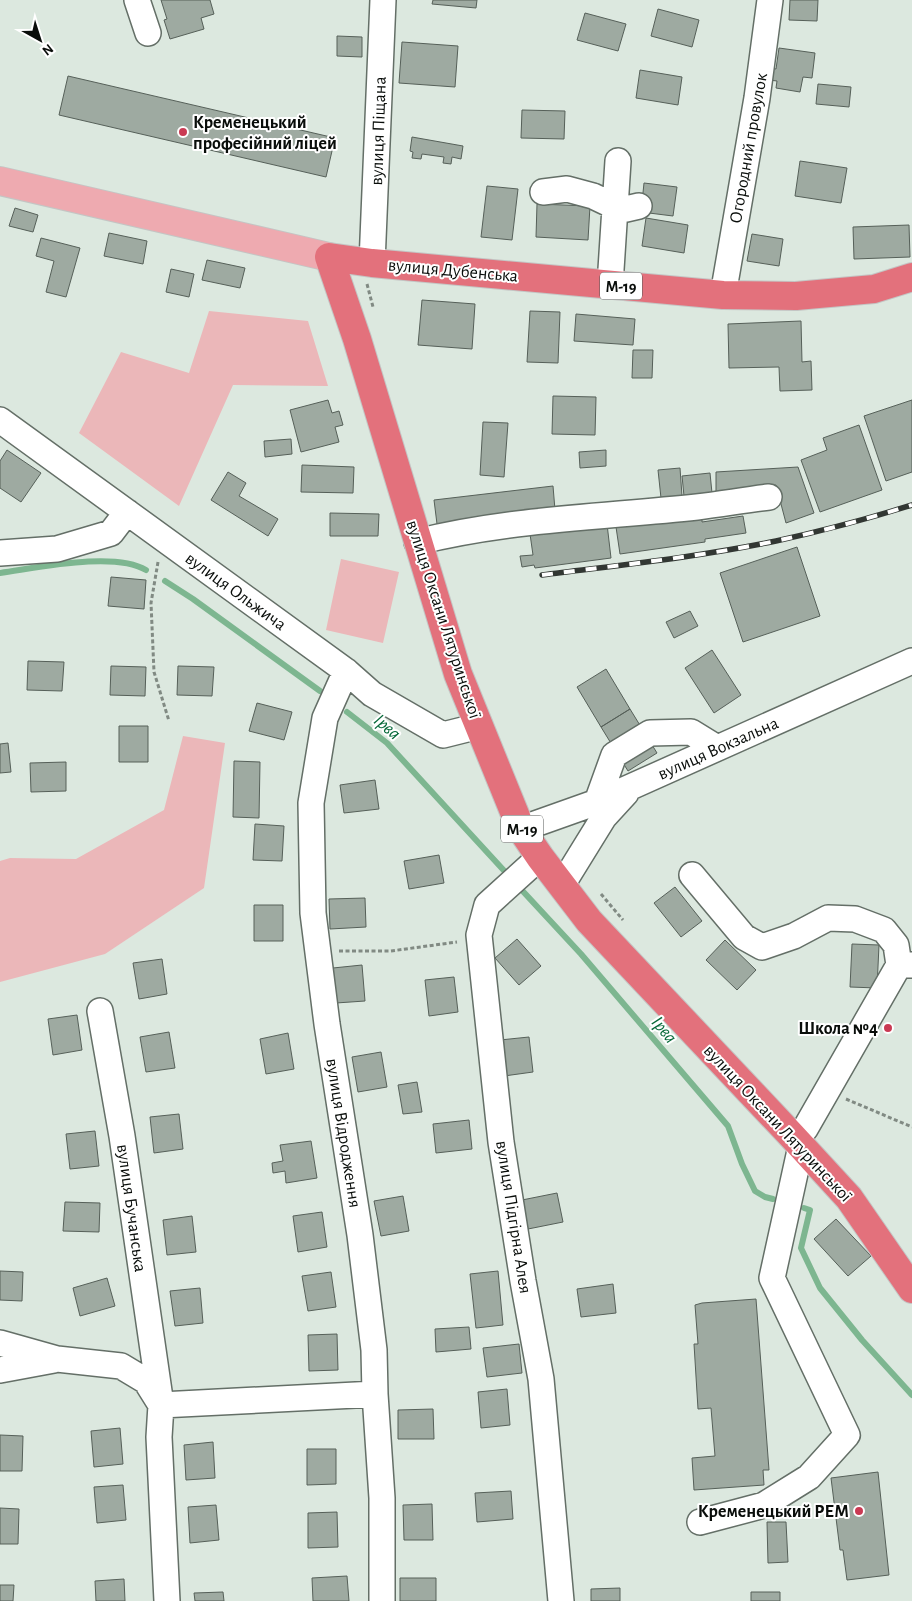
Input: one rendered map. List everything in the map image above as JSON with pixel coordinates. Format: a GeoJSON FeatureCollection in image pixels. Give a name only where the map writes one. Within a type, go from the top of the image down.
{"type":"FeatureCollection","features":[{"type":"Feature","properties":{"kind":"highway","name":"вулиця Дубенська"},"geometry":{"type":"LineString","coordinates":[[330,257],[375,274],[435,267],[723,295],[796,296],[874,289],[912,278]]}},
{"type":"Feature","properties":{"kind":"highway","name":"вулиця Оксани Лятуринської"},"geometry":{"type":"LineString","coordinates":[[330,257],[357,339],[458,674],[521,829],[589,921],[849,1198],[912,1289]]}},
{"type":"Feature","properties":{"kind":"main road","name":"вулиця Дубенська"},"geometry":{"type":"LineString","coordinates":[[0,181],[330,257]]}},
{"type":"Feature","properties":{"kind":"street"},"geometry":{"type":"LineString","coordinates":[[137,0],[148,33]]}},
{"type":"Feature","properties":{"kind":"street","name":"вулиця Піщана"},"geometry":{"type":"LineString","coordinates":[[375,274],[383,0]]}},
{"type":"Feature","properties":{"kind":"street","name":"Огородний провулок"},"geometry":{"type":"LineString","coordinates":[[723,295],[757,98],[770,0]]}},
{"type":"Feature","properties":{"kind":"street"},"geometry":{"type":"LineString","coordinates":[[610,285],[626,206],[618,161]]}},
{"type":"Feature","properties":{"kind":"street"},"geometry":{"type":"LineString","coordinates":[[543,192],[567,189],[626,206]]}},
{"type":"Feature","properties":{"kind":"street","name":"вулиця Ольжича"},"geometry":{"type":"LineString","coordinates":[[0,420],[346,671],[372,694],[442,735],[480,726]]}},
{"type":"Feature","properties":{"kind":"street"},"geometry":{"type":"LineString","coordinates":[[417,542],[440,536],[543,520],[696,507],[769,497]]}},
{"type":"Feature","properties":{"kind":"street"},"geometry":{"type":"LineString","coordinates":[[0,554],[57,549],[111,533],[127,512]]}},
{"type":"Feature","properties":{"kind":"street","name":"вулиця Вокзальна"},"geometry":{"type":"LineString","coordinates":[[521,829],[597,802],[912,661]]}},
{"type":"Feature","properties":{"kind":"street","name":"вулиця Відродження"},"geometry":{"type":"LineString","coordinates":[[346,671],[325,718],[312,803],[313,913],[326,1024],[360,1235],[374,1350],[374,1394],[382,1498],[382,1601]]}},
{"type":"Feature","properties":{"kind":"street"},"geometry":{"type":"LineString","coordinates":[[597,802],[614,755],[650,732],[691,732],[717,748]]}},
{"type":"Feature","properties":{"kind":"street"},"geometry":{"type":"LineString","coordinates":[[562,886],[604,817],[633,786]]}},
{"type":"Feature","properties":{"kind":"street","name":"вулиця Підгірна Алея"},"geometry":{"type":"LineString","coordinates":[[540,857],[487,905],[479,936],[501,1142],[541,1380],[561,1601]]}},
{"type":"Feature","properties":{"kind":"street"},"geometry":{"type":"LineString","coordinates":[[692,874],[744,937],[762,947],[794,936],[828,918],[855,919],[884,930],[896,945],[906,965],[797,1141],[772,1278],[847,1435],[809,1476],[764,1505],[700,1522]]}},
{"type":"Feature","properties":{"kind":"street","name":"вулиця Бучанська"},"geometry":{"type":"LineString","coordinates":[[100,1011],[122,1136],[161,1405],[159,1437],[167,1601]]}},
{"type":"Feature","properties":{"kind":"street"},"geometry":{"type":"LineString","coordinates":[[0,1343],[57,1359],[121,1366],[146,1381],[161,1405],[374,1394]]}},
{"type":"Feature","properties":{"kind":"street"},"geometry":{"type":"LineString","coordinates":[[0,1370],[57,1359]]}},
{"type":"Feature","properties":{"kind":"path"},"geometry":{"type":"LineString","coordinates":[[374,313],[367,284],[375,274]]}},
{"type":"Feature","properties":{"kind":"path"},"geometry":{"type":"LineString","coordinates":[[161,537],[152,604],[154,672],[169,720]]}},
{"type":"Feature","properties":{"kind":"path"},"geometry":{"type":"LineString","coordinates":[[600,894],[626,923]]}},
{"type":"Feature","properties":{"kind":"path"},"geometry":{"type":"LineString","coordinates":[[317,951],[391,951],[458,942]]}},
{"type":"Feature","properties":{"kind":"path"},"geometry":{"type":"LineString","coordinates":[[827,1091],[912,1127]]}},
{"type":"Feature","properties":{"kind":"shaded area"},"geometry":{"type":"Polygon","coordinates":[[[209,311],[308,321],[328,386],[233,385],[179,506],[79,433],[121,352],[189,373],[209,311]]]}},
{"type":"Feature","properties":{"kind":"shaded area"},"geometry":{"type":"Polygon","coordinates":[[[341,559],[399,572],[383,643],[326,630],[341,559]]]}},
{"type":"Feature","properties":{"kind":"shaded area"},"geometry":{"type":"Polygon","coordinates":[[[183,736],[225,743],[204,888],[105,954],[0,982],[0,861],[10,858],[76,859],[164,810],[183,736]]]}},
{"type":"Feature","properties":{"kind":"building"},"geometry":{"type":"Polygon","coordinates":[[[161,0],[210,0],[214,14],[201,18],[204,29],[170,39],[164,20],[167,19],[161,0]]]}},
{"type":"Feature","properties":{"kind":"building"},"geometry":{"type":"Polygon","coordinates":[[[433,0],[477,0],[476,8],[432,4],[433,0]]]}},
{"type":"Feature","properties":{"kind":"building"},"geometry":{"type":"Polygon","coordinates":[[[790,0],[818,0],[817,21],[789,20],[790,0]]]}},
{"type":"Feature","properties":{"kind":"building"},"geometry":{"type":"Polygon","coordinates":[[[658,9],[699,20],[692,47],[651,36],[658,9]]]}},
{"type":"Feature","properties":{"kind":"building"},"geometry":{"type":"Polygon","coordinates":[[[585,13],[626,24],[618,51],[577,40],[585,13]]]}},
{"type":"Feature","properties":{"kind":"building"},"geometry":{"type":"Polygon","coordinates":[[[337,36],[362,37],[362,57],[337,56],[337,36]]]}},
{"type":"Feature","properties":{"kind":"building"},"geometry":{"type":"Polygon","coordinates":[[[402,42],[458,46],[455,87],[399,83],[402,42]]]}},
{"type":"Feature","properties":{"kind":"building"},"geometry":{"type":"Polygon","coordinates":[[[779,48],[815,53],[812,78],[803,77],[800,92],[776,88],[777,81],[769,80],[771,68],[776,69],[779,48]]]}},
{"type":"Feature","properties":{"kind":"building"},"geometry":{"type":"Polygon","coordinates":[[[640,70],[682,77],[678,105],[636,98],[640,70]]]}},
{"type":"Feature","properties":{"kind":"building"},"geometry":{"type":"Polygon","coordinates":[[[68,76],[335,138],[326,177],[59,115],[68,76]]]}},
{"type":"Feature","properties":{"kind":"building"},"geometry":{"type":"Polygon","coordinates":[[[818,84],[851,87],[849,107],[816,104],[818,84]]]}},
{"type":"Feature","properties":{"kind":"building"},"geometry":{"type":"Polygon","coordinates":[[[522,110],[565,111],[564,139],[521,138],[522,110]]]}},
{"type":"Feature","properties":{"kind":"building"},"geometry":{"type":"Polygon","coordinates":[[[412,137],[463,146],[461,159],[452,157],[451,164],[443,163],[444,157],[422,154],[421,159],[412,158],[413,152],[410,151],[412,137]]]}},
{"type":"Feature","properties":{"kind":"building"},"geometry":{"type":"Polygon","coordinates":[[[800,161],[847,168],[841,203],[795,196],[800,161]]]}},
{"type":"Feature","properties":{"kind":"building"},"geometry":{"type":"Polygon","coordinates":[[[644,183],[677,187],[673,216],[641,212],[644,183]]]}},
{"type":"Feature","properties":{"kind":"building"},"geometry":{"type":"Polygon","coordinates":[[[487,186],[518,189],[512,240],[481,237],[487,186]]]}},
{"type":"Feature","properties":{"kind":"building"},"geometry":{"type":"Polygon","coordinates":[[[537,204],[590,206],[588,240],[536,237],[537,204]]]}},
{"type":"Feature","properties":{"kind":"building"},"geometry":{"type":"Polygon","coordinates":[[[15,208],[38,215],[33,232],[9,226],[15,208]]]}},
{"type":"Feature","properties":{"kind":"building"},"geometry":{"type":"Polygon","coordinates":[[[646,218],[688,225],[684,253],[642,246],[646,218]]]}},
{"type":"Feature","properties":{"kind":"building"},"geometry":{"type":"Polygon","coordinates":[[[909,225],[910,257],[854,259],[853,227],[909,225]]]}},
{"type":"Feature","properties":{"kind":"building"},"geometry":{"type":"Polygon","coordinates":[[[109,233],[147,241],[143,264],[104,256],[109,233]]]}},
{"type":"Feature","properties":{"kind":"building"},"geometry":{"type":"Polygon","coordinates":[[[752,234],[783,239],[779,266],[747,261],[752,234]]]}},
{"type":"Feature","properties":{"kind":"building"},"geometry":{"type":"Polygon","coordinates":[[[41,238],[80,248],[66,297],[46,292],[54,261],[36,256],[41,238]]]}},
{"type":"Feature","properties":{"kind":"building"},"geometry":{"type":"Polygon","coordinates":[[[207,260],[245,268],[240,288],[202,280],[207,260]]]}},
{"type":"Feature","properties":{"kind":"building"},"geometry":{"type":"Polygon","coordinates":[[[171,269],[194,274],[189,297],[166,292],[171,269]]]}},
{"type":"Feature","properties":{"kind":"building"},"geometry":{"type":"Polygon","coordinates":[[[422,300],[475,304],[472,349],[418,345],[422,300]]]}},
{"type":"Feature","properties":{"kind":"building"},"geometry":{"type":"Polygon","coordinates":[[[530,311],[560,312],[558,363],[527,362],[530,311]]]}},
{"type":"Feature","properties":{"kind":"building"},"geometry":{"type":"Polygon","coordinates":[[[576,314],[635,319],[633,345],[574,341],[576,314]]]}},
{"type":"Feature","properties":{"kind":"building"},"geometry":{"type":"Polygon","coordinates":[[[801,321],[802,362],[811,361],[812,390],[780,391],[779,367],[729,368],[728,324],[801,321]]]}},
{"type":"Feature","properties":{"kind":"building"},"geometry":{"type":"Polygon","coordinates":[[[633,350],[653,350],[652,378],[632,378],[633,350]]]}},
{"type":"Feature","properties":{"kind":"building"},"geometry":{"type":"Polygon","coordinates":[[[553,396],[596,397],[595,435],[552,434],[553,396]]]}},
{"type":"Feature","properties":{"kind":"building"},"geometry":{"type":"Polygon","coordinates":[[[328,400],[332,413],[339,411],[343,425],[335,427],[339,442],[301,452],[290,410],[328,400]]]}},
{"type":"Feature","properties":{"kind":"building"},"geometry":{"type":"Polygon","coordinates":[[[912,400],[912,472],[886,481],[864,416],[912,400]]]}},
{"type":"Feature","properties":{"kind":"building"},"geometry":{"type":"Polygon","coordinates":[[[483,422],[508,423],[504,477],[480,475],[483,422]]]}},
{"type":"Feature","properties":{"kind":"building"},"geometry":{"type":"Polygon","coordinates":[[[859,425],[882,490],[820,512],[801,460],[827,450],[823,438],[859,425]]]}},
{"type":"Feature","properties":{"kind":"building"},"geometry":{"type":"Polygon","coordinates":[[[291,439],[292,454],[265,457],[264,441],[291,439]]]}},
{"type":"Feature","properties":{"kind":"building"},"geometry":{"type":"Polygon","coordinates":[[[7,450],[41,473],[21,502],[0,488],[0,461],[7,450]]]}},
{"type":"Feature","properties":{"kind":"building"},"geometry":{"type":"Polygon","coordinates":[[[606,450],[606,466],[580,468],[579,452],[606,450]]]}},
{"type":"Feature","properties":{"kind":"building"},"geometry":{"type":"Polygon","coordinates":[[[302,465],[354,467],[353,493],[301,492],[302,465]]]}},
{"type":"Feature","properties":{"kind":"building"},"geometry":{"type":"Polygon","coordinates":[[[798,467],[814,513],[786,523],[776,485],[716,493],[716,472],[798,467]]]}},
{"type":"Feature","properties":{"kind":"building"},"geometry":{"type":"Polygon","coordinates":[[[680,468],[682,496],[661,498],[658,470],[680,468]]]}},
{"type":"Feature","properties":{"kind":"building"},"geometry":{"type":"Polygon","coordinates":[[[228,472],[246,483],[239,496],[278,519],[268,536],[211,500],[228,472]]]}},
{"type":"Feature","properties":{"kind":"building"},"geometry":{"type":"Polygon","coordinates":[[[710,473],[712,493],[684,496],[682,476],[710,473]]]}},
{"type":"Feature","properties":{"kind":"building"},"geometry":{"type":"Polygon","coordinates":[[[553,486],[555,510],[437,524],[434,500],[553,486]]]}},
{"type":"Feature","properties":{"kind":"building"},"geometry":{"type":"Polygon","coordinates":[[[330,513],[379,514],[378,536],[330,536],[330,513]]]}},
{"type":"Feature","properties":{"kind":"building"},"geometry":{"type":"Polygon","coordinates":[[[702,515],[702,522],[743,516],[746,533],[705,539],[705,542],[620,554],[616,527],[702,515]]]}},
{"type":"Feature","properties":{"kind":"building"},"geometry":{"type":"Polygon","coordinates":[[[607,524],[611,558],[535,568],[534,565],[522,567],[520,556],[533,555],[530,534],[607,524]]]}},
{"type":"Feature","properties":{"kind":"building"},"geometry":{"type":"Polygon","coordinates":[[[797,547],[820,616],[743,642],[720,573],[797,547]]]}},
{"type":"Feature","properties":{"kind":"building"},"geometry":{"type":"Polygon","coordinates":[[[111,577],[146,580],[144,609],[108,606],[111,577]]]}},
{"type":"Feature","properties":{"kind":"building"},"geometry":{"type":"Polygon","coordinates":[[[690,611],[698,626],[674,638],[666,622],[690,611]]]}},
{"type":"Feature","properties":{"kind":"building"},"geometry":{"type":"Polygon","coordinates":[[[712,650],[741,695],[714,713],[685,668],[712,650]]]}},
{"type":"Feature","properties":{"kind":"building"},"geometry":{"type":"Polygon","coordinates":[[[28,661],[64,662],[62,691],[27,690],[28,661]]]}},
{"type":"Feature","properties":{"kind":"building"},"geometry":{"type":"Polygon","coordinates":[[[111,666],[146,667],[145,696],[110,695],[111,666]]]}},
{"type":"Feature","properties":{"kind":"building"},"geometry":{"type":"Polygon","coordinates":[[[178,666],[214,667],[212,696],[177,695],[178,666]]]}},
{"type":"Feature","properties":{"kind":"building"},"geometry":{"type":"Polygon","coordinates":[[[606,669],[630,709],[601,727],[577,687],[606,669]]]}},
{"type":"Feature","properties":{"kind":"building"},"geometry":{"type":"Polygon","coordinates":[[[257,703],[292,712],[284,740],[249,731],[257,703]]]}},
{"type":"Feature","properties":{"kind":"building"},"geometry":{"type":"Polygon","coordinates":[[[630,709],[657,753],[628,771],[601,727],[630,709]]]}},
{"type":"Feature","properties":{"kind":"building"},"geometry":{"type":"Polygon","coordinates":[[[119,726],[148,726],[148,762],[119,762],[119,726]]]}},
{"type":"Feature","properties":{"kind":"building"},"geometry":{"type":"Polygon","coordinates":[[[8,743],[11,772],[0,773],[0,744],[8,743]]]}},
{"type":"Feature","properties":{"kind":"building"},"geometry":{"type":"Polygon","coordinates":[[[234,761],[260,762],[259,818],[233,817],[234,761]]]}},
{"type":"Feature","properties":{"kind":"building"},"geometry":{"type":"Polygon","coordinates":[[[66,762],[66,791],[31,792],[30,763],[66,762]]]}},
{"type":"Feature","properties":{"kind":"building"},"geometry":{"type":"Polygon","coordinates":[[[375,780],[379,809],[344,813],[340,785],[375,780]]]}},
{"type":"Feature","properties":{"kind":"building"},"geometry":{"type":"Polygon","coordinates":[[[255,824],[284,826],[282,861],[253,860],[255,824]]]}},
{"type":"Feature","properties":{"kind":"building"},"geometry":{"type":"Polygon","coordinates":[[[439,855],[444,883],[409,889],[404,861],[439,855]]]}},
{"type":"Feature","properties":{"kind":"building"},"geometry":{"type":"Polygon","coordinates":[[[675,887],[702,921],[681,937],[654,903],[675,887]]]}},
{"type":"Feature","properties":{"kind":"building"},"geometry":{"type":"Polygon","coordinates":[[[365,898],[366,927],[330,929],[329,899],[365,898]]]}},
{"type":"Feature","properties":{"kind":"building"},"geometry":{"type":"Polygon","coordinates":[[[254,905],[283,905],[283,941],[254,941],[254,905]]]}},
{"type":"Feature","properties":{"kind":"building"},"geometry":{"type":"Polygon","coordinates":[[[517,939],[541,966],[519,985],[495,958],[517,939]]]}},
{"type":"Feature","properties":{"kind":"building"},"geometry":{"type":"Polygon","coordinates":[[[725,940],[756,970],[737,990],[706,960],[725,940]]]}},
{"type":"Feature","properties":{"kind":"building"},"geometry":{"type":"Polygon","coordinates":[[[852,944],[879,945],[877,988],[850,987],[852,944]]]}},
{"type":"Feature","properties":{"kind":"building"},"geometry":{"type":"Polygon","coordinates":[[[162,959],[167,994],[139,999],[133,963],[162,959]]]}},
{"type":"Feature","properties":{"kind":"building"},"geometry":{"type":"Polygon","coordinates":[[[362,965],[365,1001],[336,1003],[333,968],[362,965]]]}},
{"type":"Feature","properties":{"kind":"building"},"geometry":{"type":"Polygon","coordinates":[[[454,977],[458,1012],[429,1016],[425,980],[454,977]]]}},
{"type":"Feature","properties":{"kind":"building"},"geometry":{"type":"Polygon","coordinates":[[[77,1015],[82,1050],[53,1055],[48,1019],[77,1015]]]}},
{"type":"Feature","properties":{"kind":"building"},"geometry":{"type":"Polygon","coordinates":[[[169,1032],[175,1068],[146,1072],[140,1037],[169,1032]]]}},
{"type":"Feature","properties":{"kind":"building"},"geometry":{"type":"Polygon","coordinates":[[[288,1033],[294,1069],[266,1074],[260,1039],[288,1033]]]}},
{"type":"Feature","properties":{"kind":"building"},"geometry":{"type":"Polygon","coordinates":[[[529,1037],[533,1072],[504,1076],[500,1040],[529,1037]]]}},
{"type":"Feature","properties":{"kind":"building"},"geometry":{"type":"Polygon","coordinates":[[[381,1052],[387,1087],[358,1092],[352,1057],[381,1052]]]}},
{"type":"Feature","properties":{"kind":"building"},"geometry":{"type":"Polygon","coordinates":[[[417,1082],[422,1112],[403,1114],[398,1085],[417,1082]]]}},
{"type":"Feature","properties":{"kind":"building"},"geometry":{"type":"Polygon","coordinates":[[[179,1114],[183,1149],[154,1153],[150,1117],[179,1114]]]}},
{"type":"Feature","properties":{"kind":"building"},"geometry":{"type":"Polygon","coordinates":[[[469,1120],[472,1149],[436,1153],[433,1124],[469,1120]]]}},
{"type":"Feature","properties":{"kind":"building"},"geometry":{"type":"Polygon","coordinates":[[[95,1131],[99,1166],[70,1169],[66,1134],[95,1131]]]}},
{"type":"Feature","properties":{"kind":"building"},"geometry":{"type":"Polygon","coordinates":[[[311,1141],[317,1178],[286,1183],[285,1171],[273,1173],[272,1163],[283,1161],[280,1145],[311,1141]]]}},
{"type":"Feature","properties":{"kind":"building"},"geometry":{"type":"Polygon","coordinates":[[[557,1193],[563,1222],[528,1229],[522,1200],[557,1193]]]}},
{"type":"Feature","properties":{"kind":"building"},"geometry":{"type":"Polygon","coordinates":[[[403,1196],[409,1231],[381,1236],[374,1201],[403,1196]]]}},
{"type":"Feature","properties":{"kind":"building"},"geometry":{"type":"Polygon","coordinates":[[[65,1202],[100,1203],[99,1232],[63,1231],[65,1202]]]}},
{"type":"Feature","properties":{"kind":"building"},"geometry":{"type":"Polygon","coordinates":[[[322,1212],[327,1247],[298,1252],[293,1216],[322,1212]]]}},
{"type":"Feature","properties":{"kind":"building"},"geometry":{"type":"Polygon","coordinates":[[[192,1216],[196,1252],[167,1255],[163,1220],[192,1216]]]}},
{"type":"Feature","properties":{"kind":"building"},"geometry":{"type":"Polygon","coordinates":[[[836,1219],[871,1256],[848,1276],[814,1239],[836,1219]]]}},
{"type":"Feature","properties":{"kind":"building"},"geometry":{"type":"Polygon","coordinates":[[[0,1271],[23,1272],[22,1301],[0,1300],[0,1271]]]}},
{"type":"Feature","properties":{"kind":"building"},"geometry":{"type":"Polygon","coordinates":[[[498,1271],[503,1325],[476,1328],[470,1274],[498,1271]]]}},
{"type":"Feature","properties":{"kind":"building"},"geometry":{"type":"Polygon","coordinates":[[[331,1272],[336,1307],[308,1311],[302,1276],[331,1272]]]}},
{"type":"Feature","properties":{"kind":"building"},"geometry":{"type":"Polygon","coordinates":[[[107,1278],[115,1306],[80,1316],[73,1288],[107,1278]]]}},
{"type":"Feature","properties":{"kind":"building"},"geometry":{"type":"Polygon","coordinates":[[[613,1284],[616,1313],[581,1317],[577,1289],[613,1284]]]}},
{"type":"Feature","properties":{"kind":"building"},"geometry":{"type":"Polygon","coordinates":[[[200,1288],[203,1323],[175,1326],[170,1291],[200,1288]]]}},
{"type":"Feature","properties":{"kind":"building"},"geometry":{"type":"Polygon","coordinates":[[[756,1299],[769,1470],[763,1470],[764,1485],[694,1490],[692,1458],[715,1456],[711,1408],[698,1409],[694,1344],[698,1344],[695,1305],[756,1299]]]}},
{"type":"Feature","properties":{"kind":"building"},"geometry":{"type":"Polygon","coordinates":[[[469,1327],[471,1349],[436,1352],[435,1329],[469,1327]]]}},
{"type":"Feature","properties":{"kind":"building"},"geometry":{"type":"Polygon","coordinates":[[[337,1334],[338,1370],[309,1371],[308,1335],[337,1334]]]}},
{"type":"Feature","properties":{"kind":"building"},"geometry":{"type":"Polygon","coordinates":[[[519,1344],[522,1373],[487,1377],[483,1348],[519,1344]]]}},
{"type":"Feature","properties":{"kind":"building"},"geometry":{"type":"Polygon","coordinates":[[[507,1389],[510,1425],[481,1428],[478,1392],[507,1389]]]}},
{"type":"Feature","properties":{"kind":"building"},"geometry":{"type":"Polygon","coordinates":[[[433,1409],[434,1439],[398,1439],[398,1410],[433,1409]]]}},
{"type":"Feature","properties":{"kind":"building"},"geometry":{"type":"Polygon","coordinates":[[[120,1428],[123,1464],[94,1467],[91,1431],[120,1428]]]}},
{"type":"Feature","properties":{"kind":"building"},"geometry":{"type":"Polygon","coordinates":[[[0,1435],[23,1436],[22,1471],[0,1471],[0,1435]]]}},
{"type":"Feature","properties":{"kind":"building"},"geometry":{"type":"Polygon","coordinates":[[[213,1442],[215,1478],[186,1480],[184,1445],[213,1442]]]}},
{"type":"Feature","properties":{"kind":"building"},"geometry":{"type":"Polygon","coordinates":[[[307,1449],[336,1449],[336,1484],[307,1485],[307,1449]]]}},
{"type":"Feature","properties":{"kind":"building","name":"Кременецький РЕМ"},"geometry":{"type":"Polygon","coordinates":[[[878,1472],[889,1575],[847,1580],[843,1550],[840,1550],[831,1478],[878,1472]]]}},
{"type":"Feature","properties":{"kind":"building"},"geometry":{"type":"Polygon","coordinates":[[[123,1485],[126,1520],[97,1523],[94,1487],[123,1485]]]}},
{"type":"Feature","properties":{"kind":"building"},"geometry":{"type":"Polygon","coordinates":[[[511,1491],[513,1519],[477,1522],[475,1493],[511,1491]]]}},
{"type":"Feature","properties":{"kind":"building"},"geometry":{"type":"Polygon","coordinates":[[[432,1504],[433,1540],[404,1540],[403,1505],[432,1504]]]}},
{"type":"Feature","properties":{"kind":"building"},"geometry":{"type":"Polygon","coordinates":[[[216,1505],[219,1540],[190,1543],[188,1507],[216,1505]]]}},
{"type":"Feature","properties":{"kind":"building"},"geometry":{"type":"Polygon","coordinates":[[[0,1508],[19,1509],[18,1544],[0,1544],[0,1508]]]}},
{"type":"Feature","properties":{"kind":"building"},"geometry":{"type":"Polygon","coordinates":[[[337,1512],[338,1547],[308,1548],[308,1513],[337,1512]]]}},
{"type":"Feature","properties":{"kind":"building"},"geometry":{"type":"Polygon","coordinates":[[[767,1522],[786,1522],[788,1562],[768,1563],[767,1522]]]}},
{"type":"Feature","properties":{"kind":"building"},"geometry":{"type":"Polygon","coordinates":[[[347,1576],[349,1601],[313,1601],[312,1578],[347,1576]]]}},
{"type":"Feature","properties":{"kind":"building"},"geometry":{"type":"Polygon","coordinates":[[[400,1578],[436,1578],[436,1601],[400,1601],[400,1578]]]}},
{"type":"Feature","properties":{"kind":"building"},"geometry":{"type":"Polygon","coordinates":[[[124,1579],[125,1601],[96,1601],[95,1581],[124,1579]]]}},
{"type":"Feature","properties":{"kind":"building"},"geometry":{"type":"Polygon","coordinates":[[[0,1585],[14,1585],[13,1601],[0,1601],[0,1585]]]}},
{"type":"Feature","properties":{"kind":"building"},"geometry":{"type":"Polygon","coordinates":[[[620,1588],[620,1601],[591,1601],[591,1589],[620,1588]]]}},
{"type":"Feature","properties":{"kind":"building"},"geometry":{"type":"Polygon","coordinates":[[[223,1592],[224,1601],[195,1601],[194,1593],[223,1592]]]}},
{"type":"Feature","properties":{"kind":"building"},"geometry":{"type":"Polygon","coordinates":[[[751,1592],[780,1592],[780,1601],[751,1601],[751,1592]]]}},
{"type":"Feature","properties":{"kind":"waterway","name":"Ірва"},"geometry":{"type":"LineString","coordinates":[[0,573],[75,562],[95,561],[132,564],[146,570]]}},
{"type":"Feature","properties":{"kind":"waterway","name":"Ірва"},"geometry":{"type":"LineString","coordinates":[[165,581],[193,599],[320,691]]}},
{"type":"Feature","properties":{"kind":"waterway","name":"Ірва"},"geometry":{"type":"LineString","coordinates":[[347,712],[387,743],[509,876]]}},
{"type":"Feature","properties":{"kind":"waterway","name":"Ірва"},"geometry":{"type":"LineString","coordinates":[[518,886],[581,954],[728,1126],[742,1164],[755,1191],[773,1199]]}},
{"type":"Feature","properties":{"kind":"waterway","name":"Ірва"},"geometry":{"type":"LineString","coordinates":[[804,1208],[810,1210],[801,1248],[820,1288],[862,1340],[912,1395]]}},
{"type":"Feature","properties":{"kind":"railway"},"geometry":{"type":"LineString","coordinates":[[542,575],[747,547],[827,529],[912,505]]}},
{"type":"Feature","properties":{"kind":"place","name":"Кременецький професійний ліцей"},"geometry":{"type":"Point","coordinates":[183,132]}},
{"type":"Feature","properties":{"kind":"place","name":"Школа №4"},"geometry":{"type":"Point","coordinates":[888,1028]}},
{"type":"Feature","properties":{"kind":"place","name":"Кременецький РЕМ"},"geometry":{"type":"Point","coordinates":[859,1511]}}]}
